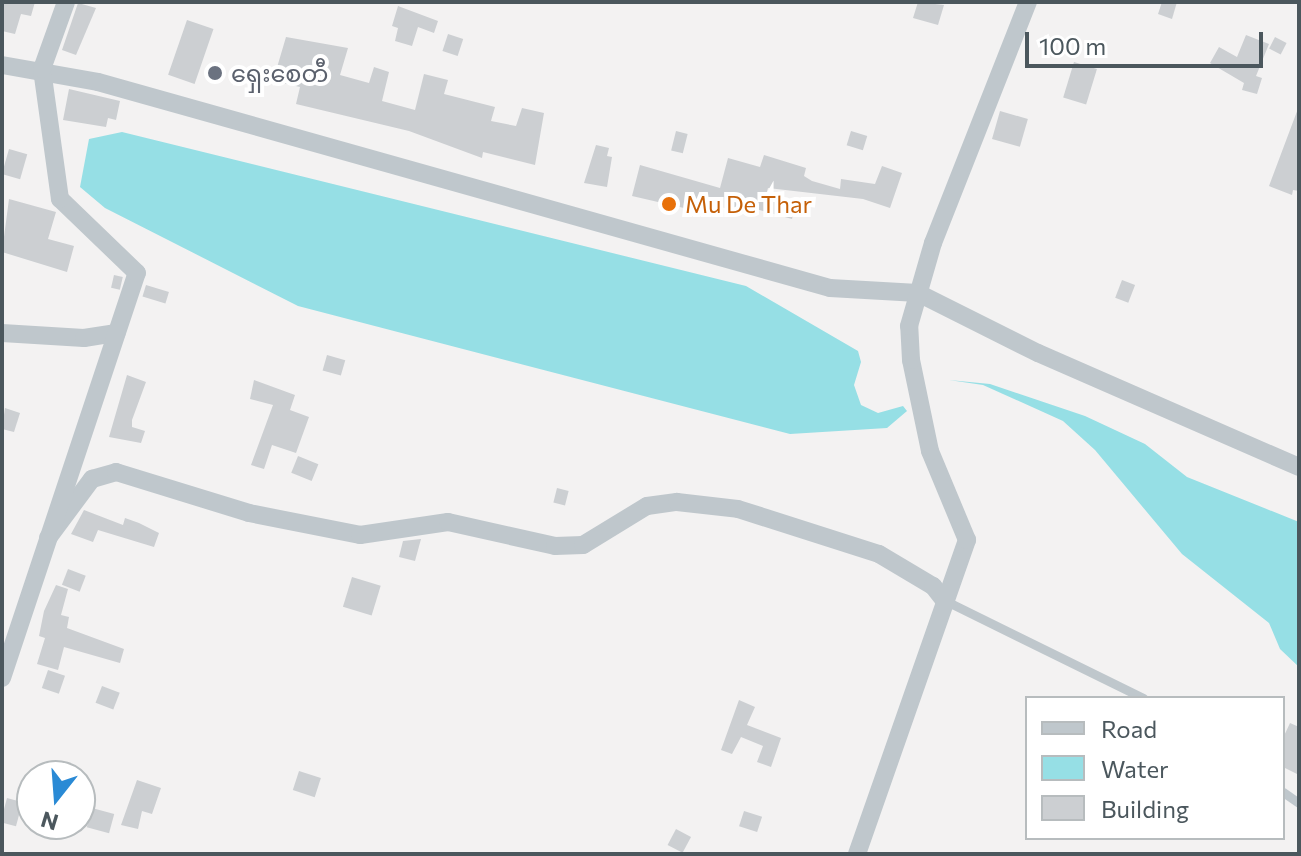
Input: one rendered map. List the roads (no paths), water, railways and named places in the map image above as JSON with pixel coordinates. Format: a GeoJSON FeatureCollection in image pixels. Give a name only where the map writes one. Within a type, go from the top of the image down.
{"type":"FeatureCollection","features":[{"type":"Feature","properties":{"kind":"street"},"geometry":{"type":"LineString","coordinates":[[2,678],[137,273],[60,199],[42,69],[66,2]]}},
{"type":"Feature","properties":{"kind":"street"},"geometry":{"type":"LineString","coordinates":[[857,854],[967,540],[930,451],[911,360],[909,326],[918,293],[1028,2]]}},
{"type":"Feature","properties":{"kind":"street"},"geometry":{"type":"LineString","coordinates":[[2,65],[42,69],[830,288],[918,293],[1038,353],[1299,467]]}},
{"type":"Feature","properties":{"kind":"street"},"geometry":{"type":"LineString","coordinates":[[2,333],[84,338],[117,333]]}},
{"type":"Feature","properties":{"kind":"street"},"geometry":{"type":"LineString","coordinates":[[48,538],[92,479],[116,472],[249,513],[360,535],[448,522],[555,546],[583,545],[647,506],[677,502],[738,509],[879,554],[933,586],[944,600]]}},
{"type":"Feature","properties":{"kind":"lane"},"geometry":{"type":"LineString","coordinates":[[944,600],[1139,696]]}},
{"type":"Feature","properties":{"kind":"water"},"geometry":{"type":"Polygon","coordinates":[[[122,132],[746,286],[858,351],[861,362],[854,385],[861,405],[878,413],[903,406],[907,411],[887,428],[790,434],[298,306],[105,208],[80,187],[89,139],[122,132]]]}},
{"type":"Feature","properties":{"kind":"water"},"geometry":{"type":"Polygon","coordinates":[[[949,380],[990,384],[1085,416],[1145,444],[1187,477],[1299,522],[1299,667],[1280,649],[1269,623],[1182,554],[1095,450],[1063,421],[983,385],[949,380]]]}},
{"type":"Feature","properties":{"kind":"place","name":"ရှေးစေတီ"},"geometry":{"type":"Point","coordinates":[215,73]}},
{"type":"Feature","properties":{"kind":"place","name":"Mu De Thar"},"geometry":{"type":"Point","coordinates":[669,204]}}]}
